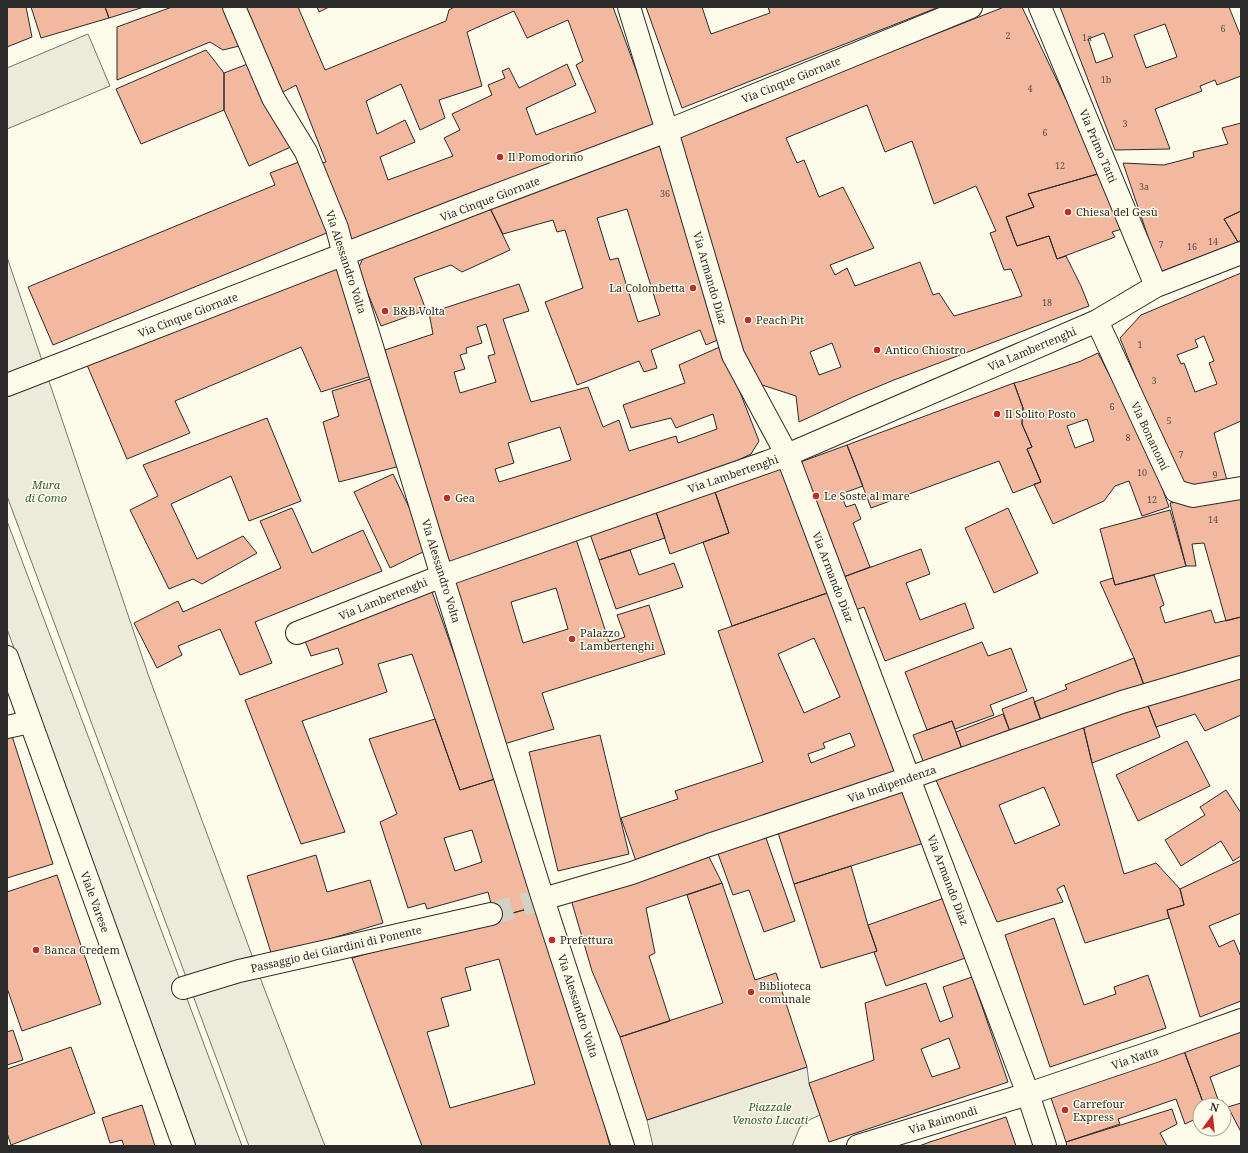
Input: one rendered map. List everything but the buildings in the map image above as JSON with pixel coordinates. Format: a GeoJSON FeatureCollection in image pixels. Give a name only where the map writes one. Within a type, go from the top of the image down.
{"type":"FeatureCollection","features":[{"type":"Feature","properties":{"kind":"street","name":"Via Alessandro Volta"},"geometry":{"type":"LineString","coordinates":[[234,7],[273,98],[306,152],[337,228],[442,576],[543,899],[624,1146]]}},
{"type":"Feature","properties":{"kind":"street","name":"Via Armando Diaz"},"geometry":{"type":"LineString","coordinates":[[629,7],[733,355],[787,455],[1028,1094],[1045,1146]]}},
{"type":"Feature","properties":{"kind":"street","name":"Via Cinque Giornate"},"geometry":{"type":"LineString","coordinates":[[7,385],[481,201],[667,131],[970,7]]}},
{"type":"Feature","properties":{"kind":"street","name":"Via Primo Tatti"},"geometry":{"type":"LineString","coordinates":[[1040,7],[1156,286]]}},
{"type":"Feature","properties":{"kind":"street","name":"Via Lambertenghi"},"geometry":{"type":"LineString","coordinates":[[297,633],[442,576],[787,455],[1097,321],[1156,286],[1241,254]]}},
{"type":"Feature","properties":{"kind":"street","name":"Via Bonanomi"},"geometry":{"type":"LineString","coordinates":[[1097,321],[1176,491],[1193,496],[1241,488]]}},
{"type":"Feature","properties":{"kind":"street","name":"Viale Varese"},"geometry":{"type":"LineString","coordinates":[[7,658],[184,1146]]}},
{"type":"Feature","properties":{"kind":"street","name":"Via Indipendenza"},"geometry":{"type":"LineString","coordinates":[[543,899],[632,873],[909,778],[1122,702],[1241,667]]}},
{"type":"Feature","properties":{"kind":"street"},"geometry":{"type":"LineString","coordinates":[[7,727],[30,722]]}},
{"type":"Feature","properties":{"kind":"street","name":"Passaggio dei Giardini di Ponente"},"geometry":{"type":"LineString","coordinates":[[183,988],[239,971],[491,914]]}},
{"type":"Feature","properties":{"kind":"street","name":"Via Natta"},"geometry":{"type":"LineString","coordinates":[[1028,1094],[1241,1020]]}},
{"type":"Feature","properties":{"kind":"street","name":"Via Raimondi"},"geometry":{"type":"LineString","coordinates":[[858,1146],[1028,1094]]}},
{"type":"Feature","properties":{"kind":"green space"},"geometry":{"type":"Polygon","coordinates":[[[88,34],[110,86],[7,129],[7,68],[88,34]]]}},
{"type":"Feature","properties":{"kind":"green space","name":"Mura di Como"},"geometry":{"type":"Polygon","coordinates":[[[7,257],[149,677],[264,988],[325,1146],[249,1146],[7,496],[7,257]]]}},
{"type":"Feature","properties":{"kind":"green space","name":"Piazzale Venosto Lucati"},"geometry":{"type":"Polygon","coordinates":[[[807,1067],[809,1083],[820,1115],[811,1119],[800,1127],[792,1146],[653,1146],[647,1120],[807,1067]]]}},
{"type":"Feature","properties":{"kind":"shaded area"},"geometry":{"type":"Polygon","coordinates":[[[7,521],[242,1146],[196,1146],[7,629],[7,521]]]}},
{"type":"Feature","properties":{"kind":"tunnel"},"geometry":{"type":"LineString","coordinates":[[491,914],[543,899]]}},
{"type":"Feature","properties":{"kind":"place","name":"Il Pomodorino"},"geometry":{"type":"Point","coordinates":[500,157]}},
{"type":"Feature","properties":{"kind":"place","name":"Chiesa del Gesù"},"geometry":{"type":"Point","coordinates":[1068,212]}},
{"type":"Feature","properties":{"kind":"place","name":"La Colombetta"},"geometry":{"type":"Point","coordinates":[693,288]}},
{"type":"Feature","properties":{"kind":"place","name":"B&B Volta"},"geometry":{"type":"Point","coordinates":[385,311]}},
{"type":"Feature","properties":{"kind":"place","name":"Peach Pit"},"geometry":{"type":"Point","coordinates":[748,320]}},
{"type":"Feature","properties":{"kind":"place","name":"Antico Chiostro"},"geometry":{"type":"Point","coordinates":[877,350]}},
{"type":"Feature","properties":{"kind":"place","name":"Il Solito Posto"},"geometry":{"type":"Point","coordinates":[997,414]}},
{"type":"Feature","properties":{"kind":"place","name":"Le Soste al mare"},"geometry":{"type":"Point","coordinates":[816,496]}},
{"type":"Feature","properties":{"kind":"place","name":"Gea"},"geometry":{"type":"Point","coordinates":[447,498]}},
{"type":"Feature","properties":{"kind":"place","name":"Palazzo Lambertenghi"},"geometry":{"type":"Point","coordinates":[572,639]}},
{"type":"Feature","properties":{"kind":"place","name":"Prefettura"},"geometry":{"type":"Point","coordinates":[552,940]}},
{"type":"Feature","properties":{"kind":"place","name":"Banca Credem"},"geometry":{"type":"Point","coordinates":[36,950]}},
{"type":"Feature","properties":{"kind":"place","name":"Biblioteca comunale"},"geometry":{"type":"Point","coordinates":[751,992]}},
{"type":"Feature","properties":{"kind":"place","name":"Carrefour Express"},"geometry":{"type":"Point","coordinates":[1065,1110]}}]}
